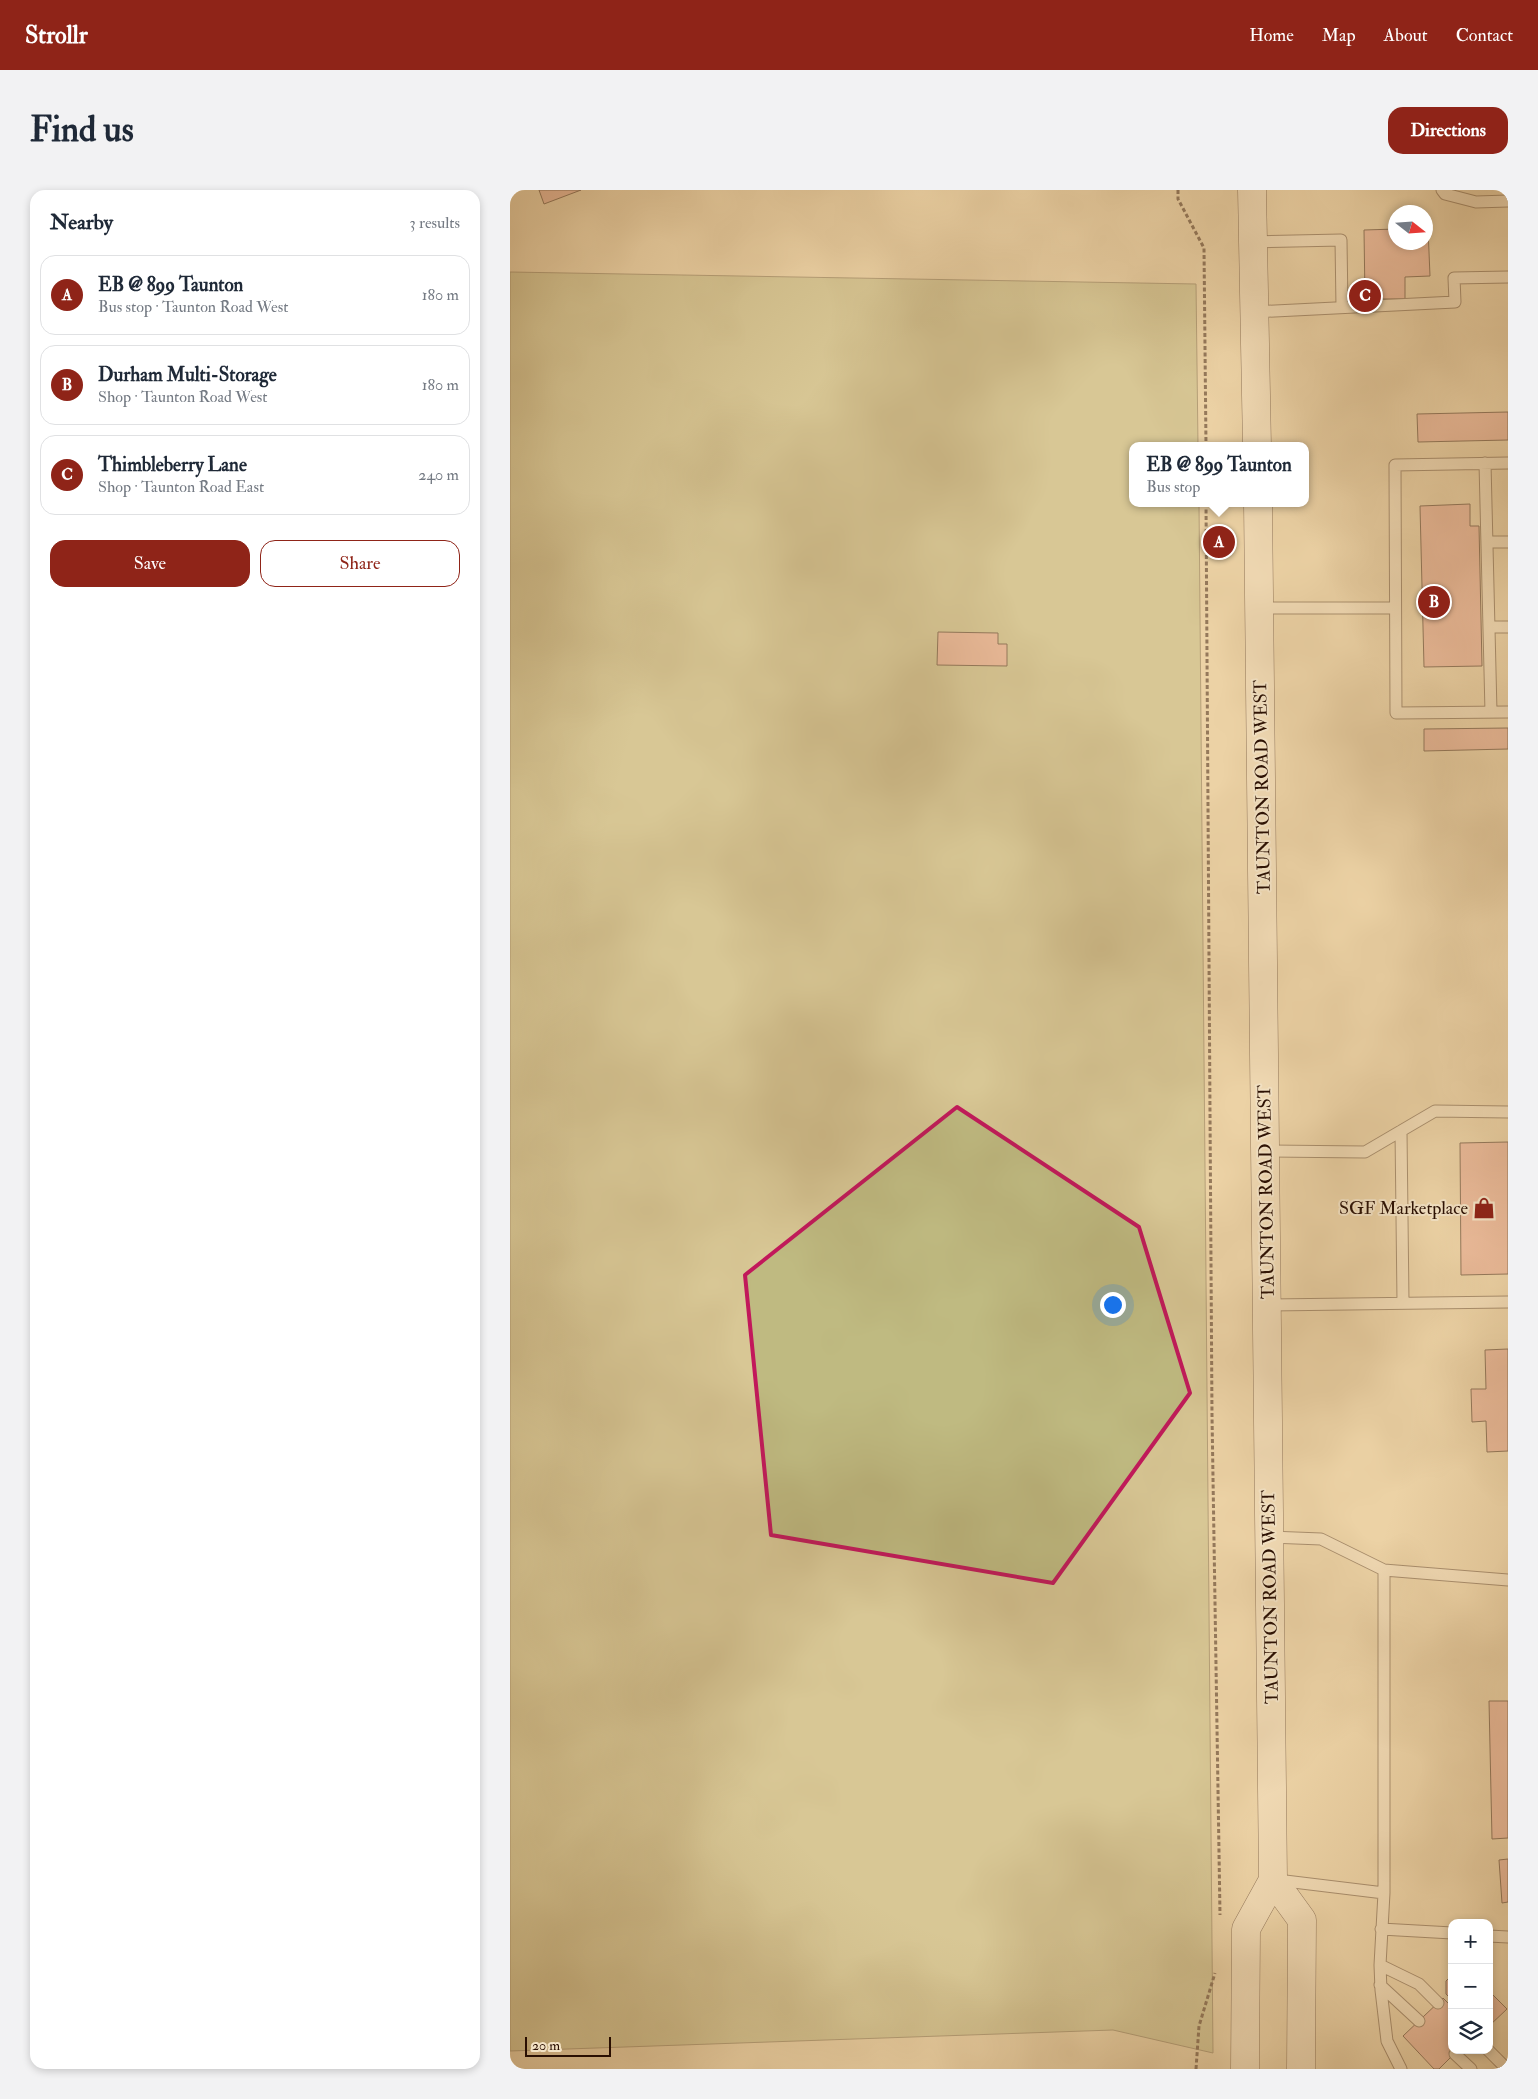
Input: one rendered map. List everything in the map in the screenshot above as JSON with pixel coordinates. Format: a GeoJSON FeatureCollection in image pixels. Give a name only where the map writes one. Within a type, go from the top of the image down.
{"type":"FeatureCollection","features":[{"type":"Feature","properties":{"kind":"main road"},"geometry":{"type":"LineString","coordinates":[[1252,190],[1257,437]]}},
{"type":"Feature","properties":{"kind":"main road","name":"TAUNTON ROAD WEST"},"geometry":{"type":"LineString","coordinates":[[1245,2069],[1246,1929],[1273,1880],[1258,507]]}},
{"type":"Feature","properties":{"kind":"main road"},"geometry":{"type":"LineString","coordinates":[[1273,1880],[1302,1920],[1301,2069]]}},
{"type":"Feature","properties":{"kind":"lane"},"geometry":{"type":"LineString","coordinates":[[1442,190],[1445,194],[1476,202],[1508,201]]}},
{"type":"Feature","properties":{"kind":"lane"},"geometry":{"type":"LineString","coordinates":[[1253,242],[1341,240],[1342,307]]}},
{"type":"Feature","properties":{"kind":"lane"},"geometry":{"type":"LineString","coordinates":[[1254,312],[1455,302],[1454,278],[1508,277]]}},
{"type":"Feature","properties":{"kind":"lane"},"geometry":{"type":"LineString","coordinates":[[1508,463],[1395,465],[1394,608],[1396,713],[1508,712]]}},
{"type":"Feature","properties":{"kind":"lane"},"geometry":{"type":"LineString","coordinates":[[1485,464],[1491,712]]}},
{"type":"Feature","properties":{"kind":"lane"},"geometry":{"type":"LineString","coordinates":[[1487,542],[1508,542]]}},
{"type":"Feature","properties":{"kind":"lane"},"geometry":{"type":"LineString","coordinates":[[1260,608],[1394,608]]}},
{"type":"Feature","properties":{"kind":"lane"},"geometry":{"type":"LineString","coordinates":[[1489,628],[1508,627]]}},
{"type":"Feature","properties":{"kind":"lane"},"geometry":{"type":"LineString","coordinates":[[1266,1151],[1365,1152],[1435,1111],[1508,1112]]}},
{"type":"Feature","properties":{"kind":"lane"},"geometry":{"type":"LineString","coordinates":[[1401,1131],[1404,1302]]}},
{"type":"Feature","properties":{"kind":"lane"},"geometry":{"type":"LineString","coordinates":[[1267,1305],[1508,1302]]}},
{"type":"Feature","properties":{"kind":"lane"},"geometry":{"type":"LineString","coordinates":[[1270,1537],[1321,1539],[1384,1570],[1508,1580]]}},
{"type":"Feature","properties":{"kind":"lane"},"geometry":{"type":"LineString","coordinates":[[1384,1570],[1384,1893],[1380,1984],[1387,2041],[1401,2069]]}},
{"type":"Feature","properties":{"kind":"lane"},"geometry":{"type":"LineString","coordinates":[[1273,1880],[1384,1893]]}},
{"type":"Feature","properties":{"kind":"lane"},"geometry":{"type":"LineString","coordinates":[[1381,1929],[1448,1933]]}},
{"type":"Feature","properties":{"kind":"lane"},"geometry":{"type":"LineString","coordinates":[[1493,1936],[1508,1937]]}},
{"type":"Feature","properties":{"kind":"lane"},"geometry":{"type":"LineString","coordinates":[[1380,1965],[1420,1984],[1438,2003]]}},
{"type":"Feature","properties":{"kind":"lane"},"geometry":{"type":"LineString","coordinates":[[1380,1984],[1418,2021]]}},
{"type":"Feature","properties":{"kind":"lane"},"geometry":{"type":"LineString","coordinates":[[1454,2054],[1471,2069]]}},
{"type":"Feature","properties":{"kind":"lane"},"geometry":{"type":"LineString","coordinates":[[1492,2054],[1506,2069]]}},
{"type":"Feature","properties":{"kind":"path"},"geometry":{"type":"LineString","coordinates":[[1178,190],[1178,199],[1204,248],[1206,442]]}},
{"type":"Feature","properties":{"kind":"path"},"geometry":{"type":"LineString","coordinates":[[1206,507],[1212,1395],[1220,1917]]}},
{"type":"Feature","properties":{"kind":"path"},"geometry":{"type":"LineString","coordinates":[[1196,2069],[1199,2026],[1217,1969]]}},
{"type":"Feature","properties":{"kind":"highlighted area"},"geometry":{"type":"Polygon","coordinates":[[[957,1107],[1139,1227],[1190,1393],[1053,1583],[771,1535],[745,1275],[957,1107]]]}},
{"type":"Feature","properties":{"kind":"shaded area"},"geometry":{"type":"Polygon","coordinates":[[[510,272],[1196,284],[1198,442],[1129,442],[1129,507],[1199,507],[1213,2053],[1113,2030],[510,2051],[510,272]]]}},
{"type":"Feature","properties":{"kind":"building"},"geometry":{"type":"Polygon","coordinates":[[[539,190],[581,190],[544,204],[539,190]]]}},
{"type":"Feature","properties":{"kind":"building"},"geometry":{"type":"Polygon","coordinates":[[[1388,229],[1388,250],[1429,250],[1430,276],[1405,277],[1405,299],[1365,299],[1364,230],[1388,229]]]}},
{"type":"Feature","properties":{"kind":"building"},"geometry":{"type":"Polygon","coordinates":[[[1508,412],[1508,440],[1418,442],[1417,414],[1508,412]]]}},
{"type":"Feature","properties":{"kind":"building"},"geometry":{"type":"Polygon","coordinates":[[[1470,504],[1470,526],[1479,526],[1482,666],[1424,667],[1420,506],[1470,504]]]}},
{"type":"Feature","properties":{"kind":"building"},"geometry":{"type":"Polygon","coordinates":[[[938,632],[998,633],[998,644],[1007,644],[1007,666],[937,665],[938,632]]]}},
{"type":"Feature","properties":{"kind":"building"},"geometry":{"type":"Polygon","coordinates":[[[1508,728],[1508,749],[1424,751],[1424,729],[1508,728]]]}},
{"type":"Feature","properties":{"kind":"building","name":"SGF Marketplace"},"geometry":{"type":"Polygon","coordinates":[[[1508,1142],[1508,1274],[1461,1275],[1460,1143],[1508,1142]]]}},
{"type":"Feature","properties":{"kind":"building"},"geometry":{"type":"Polygon","coordinates":[[[1508,1349],[1508,1451],[1487,1452],[1486,1421],[1472,1422],[1471,1389],[1486,1389],[1485,1350],[1508,1349]]]}},
{"type":"Feature","properties":{"kind":"building"},"geometry":{"type":"Polygon","coordinates":[[[1489,1701],[1508,1701],[1508,1838],[1492,1839],[1489,1701]]]}},
{"type":"Feature","properties":{"kind":"building"},"geometry":{"type":"Polygon","coordinates":[[[1508,1859],[1508,1902],[1502,1903],[1499,1860],[1508,1859]]]}},
{"type":"Feature","properties":{"kind":"building"},"geometry":{"type":"Polygon","coordinates":[[[1448,1979],[1448,1996],[1446,1994],[1446,1981],[1448,1979]]]}},
{"type":"Feature","properties":{"kind":"building"},"geometry":{"type":"Polygon","coordinates":[[[1493,1995],[1507,2009],[1493,2022],[1493,1995]]]}},
{"type":"Feature","properties":{"kind":"building"},"geometry":{"type":"Polygon","coordinates":[[[1443,1998],[1448,2003],[1448,2054],[1454,2054],[1439,2069],[1434,2069],[1403,2036],[1443,1998]]]}},
{"type":"Feature","properties":{"kind":"place","name":"Thimbleberry Lane"},"geometry":{"type":"Point","coordinates":[1365,296]}},
{"type":"Feature","properties":{"kind":"place","name":"EB @ 899 Taunton"},"geometry":{"type":"Point","coordinates":[1219,542]}},
{"type":"Feature","properties":{"kind":"place","name":"Durham Multi-Storage"},"geometry":{"type":"Point","coordinates":[1434,602]}},
{"type":"Feature","properties":{"kind":"place","name":"SGF Marketplace"},"geometry":{"type":"Point","coordinates":[1484,1208]}}]}
